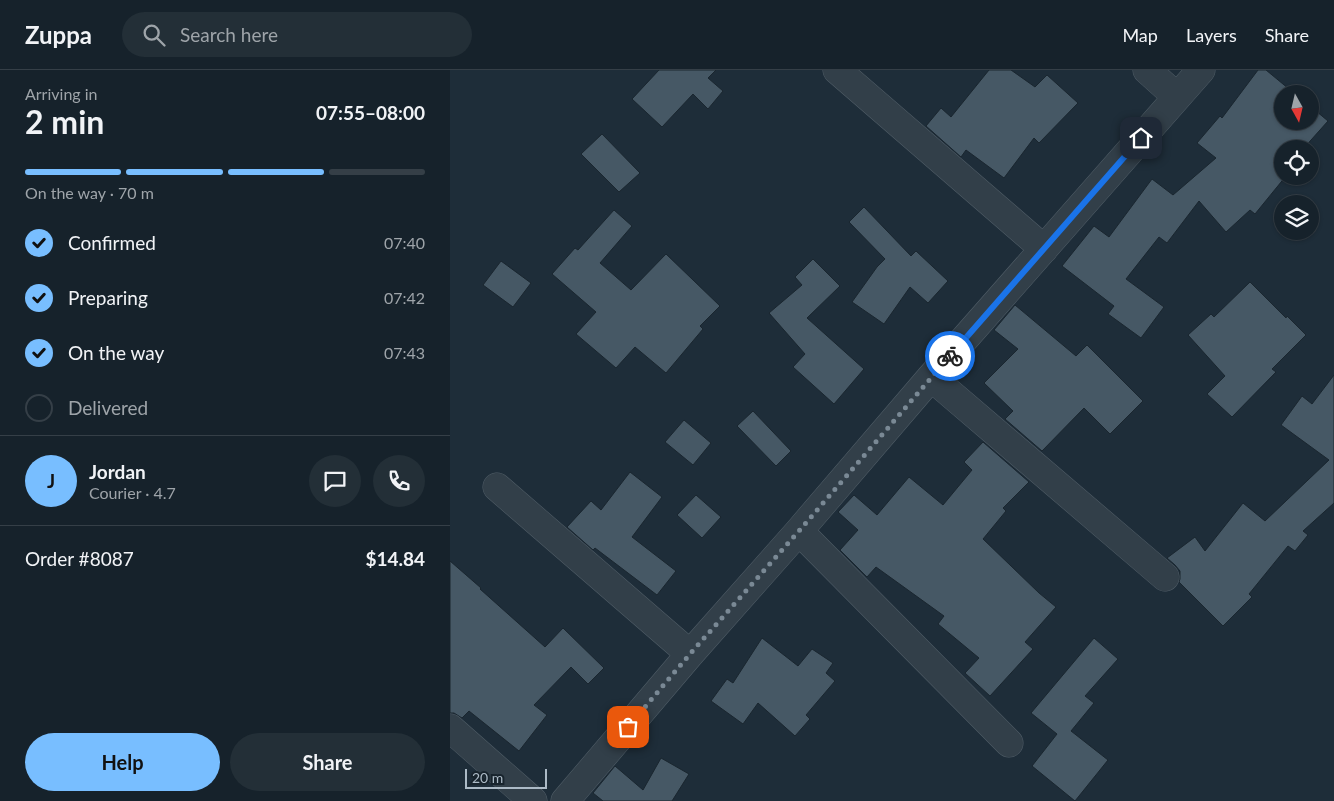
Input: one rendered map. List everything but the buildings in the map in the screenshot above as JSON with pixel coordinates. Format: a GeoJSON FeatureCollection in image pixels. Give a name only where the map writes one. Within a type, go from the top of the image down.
{"type":"FeatureCollection","features":[{"type":"Feature","properties":{"kind":"street"},"geometry":{"type":"LineString","coordinates":[[837,70],[1044,249]]}},
{"type":"Feature","properties":{"kind":"street"},"geometry":{"type":"LineString","coordinates":[[1147,70],[1177,97]]}},
{"type":"Feature","properties":{"kind":"street"},"geometry":{"type":"LineString","coordinates":[[565,801],[931,377],[1201,70]]}},
{"type":"Feature","properties":{"kind":"street"},"geometry":{"type":"LineString","coordinates":[[931,377],[1165,577]]}},
{"type":"Feature","properties":{"kind":"street"},"geometry":{"type":"LineString","coordinates":[[497,488],[690,654]]}},
{"type":"Feature","properties":{"kind":"street"},"geometry":{"type":"LineString","coordinates":[[799,531],[1008,743]]}},
{"type":"Feature","properties":{"kind":"street"},"geometry":{"type":"LineString","coordinates":[[450,728],[533,801]]}},
{"type":"Feature","properties":{"kind":"way so far"},"geometry":{"type":"LineString","coordinates":[[628,727],[950,356]]}},
{"type":"Feature","properties":{"kind":"route"},"geometry":{"type":"LineString","coordinates":[[950,356],[1141,138]]}}]}
